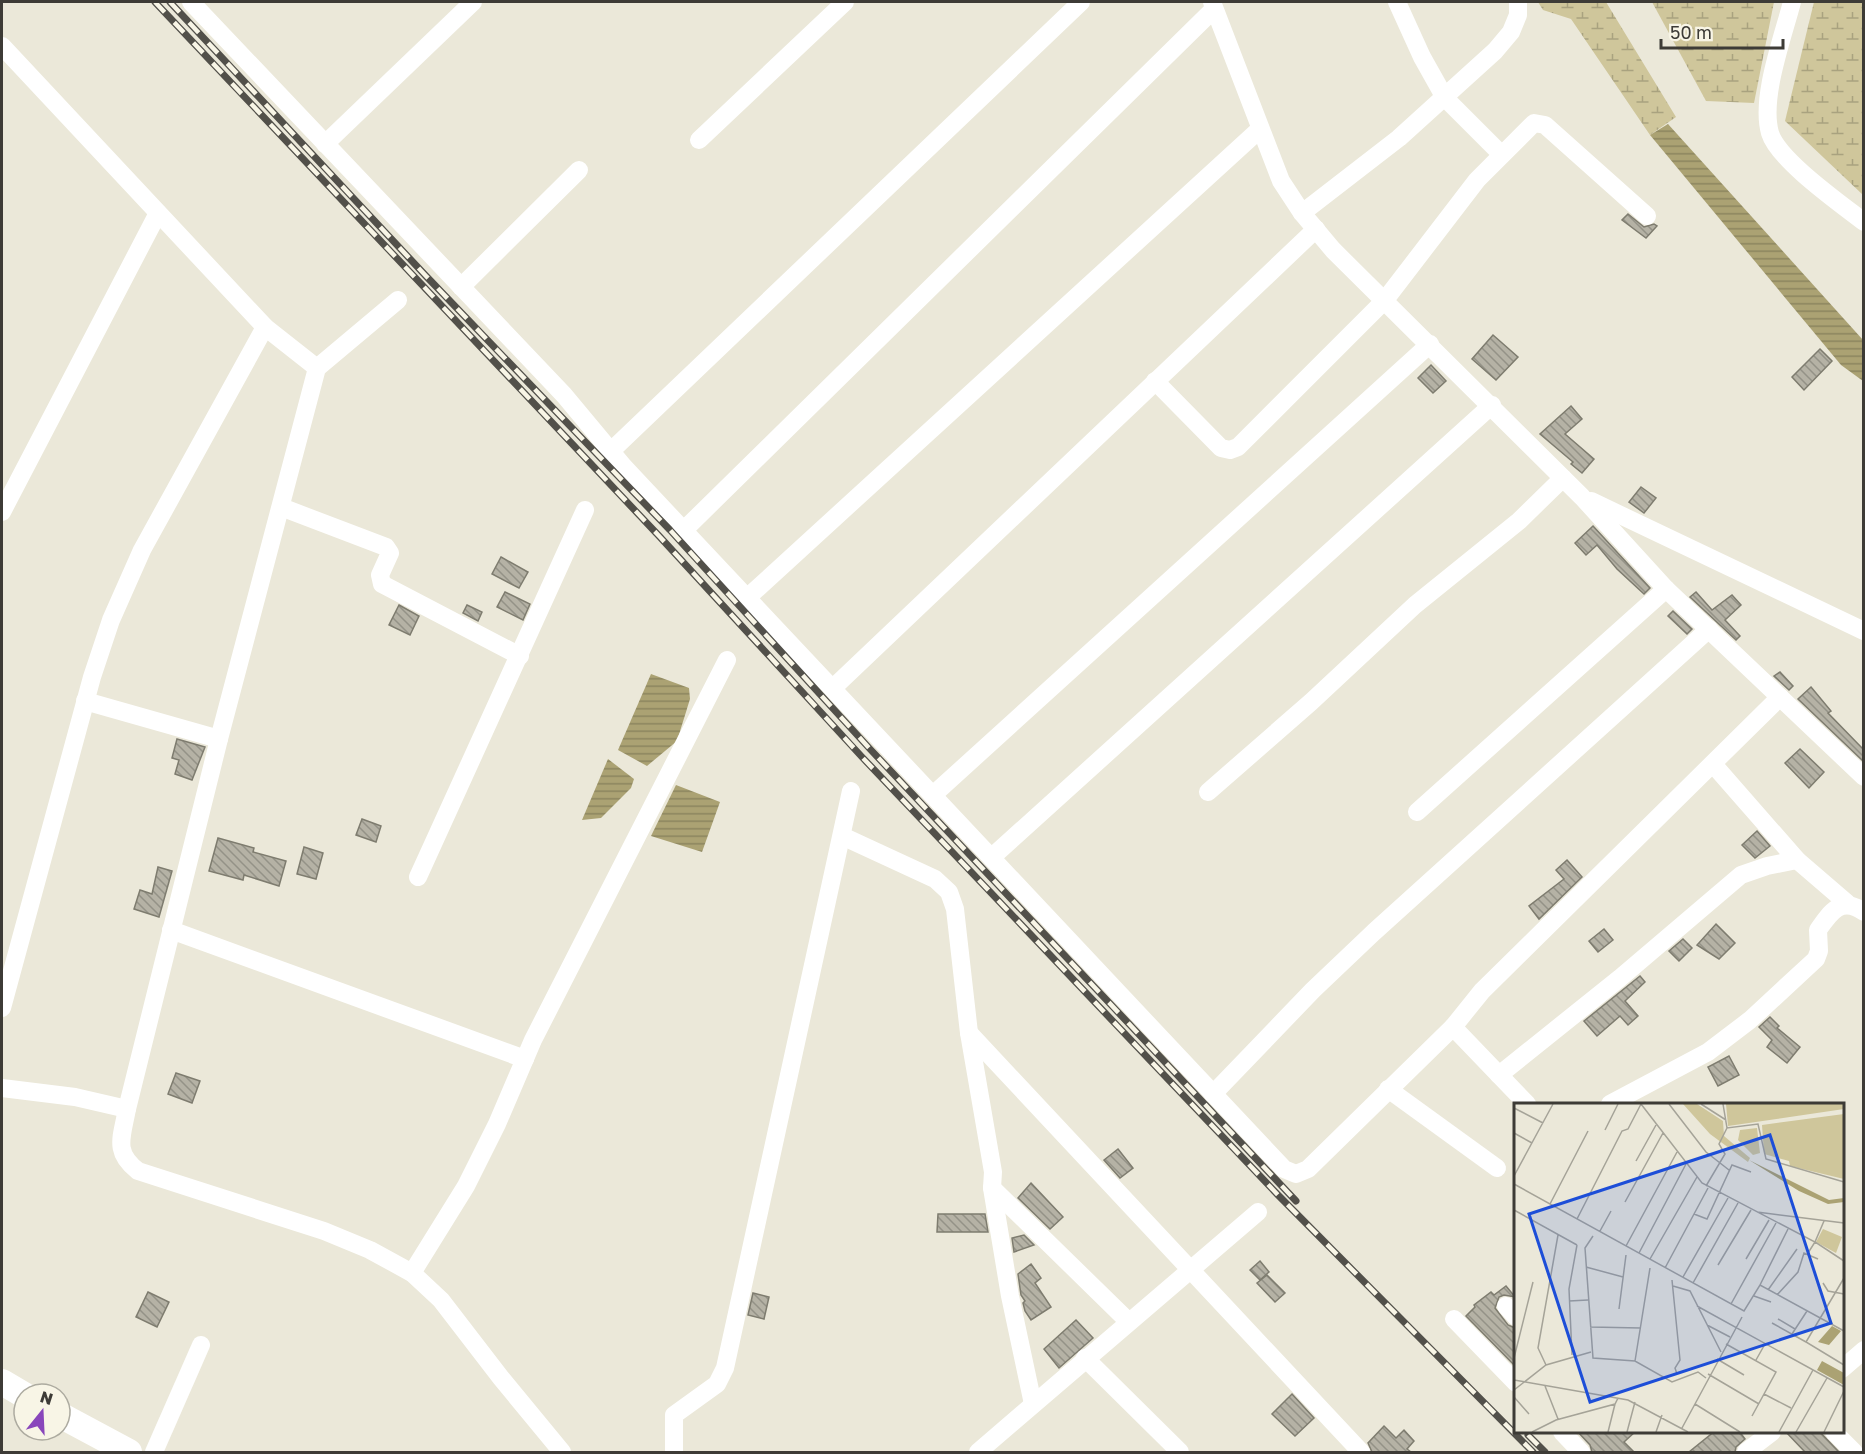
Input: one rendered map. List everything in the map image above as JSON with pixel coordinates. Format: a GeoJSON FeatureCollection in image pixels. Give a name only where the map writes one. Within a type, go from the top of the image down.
{"type":"FeatureCollection","features":[{"type":"Feature","properties":{"kind":"main road"},"geometry":{"type":"LineString","coordinates":[[72,1421],[129,1452]]}},
{"type":"Feature","properties":{"kind":"street"},"geometry":{"type":"LineString","coordinates":[[191,2],[564,395],[610,452],[685,529],[1284,1169],[1296,1174],[1308,1169],[1453,1027],[1482,991],[1780,697]]}},
{"type":"Feature","properties":{"kind":"street"},"geometry":{"type":"LineString","coordinates":[[326,144],[473,2]]}},
{"type":"Feature","properties":{"kind":"street"},"geometry":{"type":"LineString","coordinates":[[699,140],[778,68],[845,2]]}},
{"type":"Feature","properties":{"kind":"street"},"geometry":{"type":"LineString","coordinates":[[610,452],[1081,2]]}},
{"type":"Feature","properties":{"kind":"street"},"geometry":{"type":"LineString","coordinates":[[1397,2],[1422,57],[1445,98],[1501,154]]}},
{"type":"Feature","properties":{"kind":"street"},"geometry":{"type":"LineString","coordinates":[[1302,213],[1399,138],[1445,98],[1511,32],[1518,15],[1518,2]]}},
{"type":"Feature","properties":{"kind":"street"},"geometry":{"type":"LineString","coordinates":[[1792,2],[1769,100],[1770,135],[1785,155],[1863,222]]}},
{"type":"Feature","properties":{"kind":"street"},"geometry":{"type":"LineString","coordinates":[[685,529],[1213,5],[1281,181],[1302,213],[1385,300],[1582,497],[1666,589],[1863,777]]}},
{"type":"Feature","properties":{"kind":"street"},"geometry":{"type":"LineString","coordinates":[[2,46],[266,327],[317,368]]}},
{"type":"Feature","properties":{"kind":"street"},"geometry":{"type":"LineString","coordinates":[[1155,381],[1213,442],[1221,448],[1230,450],[1238,447],[1385,300],[1477,180],[1501,154],[1529,128],[1539,122],[1647,216]]}},
{"type":"Feature","properties":{"kind":"street"},"geometry":{"type":"LineString","coordinates":[[748,597],[1260,129]]}},
{"type":"Feature","properties":{"kind":"street"},"geometry":{"type":"LineString","coordinates":[[461,287],[579,170]]}},
{"type":"Feature","properties":{"kind":"street"},"geometry":{"type":"LineString","coordinates":[[2,512],[158,213]]}},
{"type":"Feature","properties":{"kind":"street"},"geometry":{"type":"LineString","coordinates":[[833,688],[1316,229]]}},
{"type":"Feature","properties":{"kind":"street"},"geometry":{"type":"LineString","coordinates":[[398,300],[317,368],[219,739],[126,1109],[120,1146],[124,1161],[138,1171],[324,1231],[370,1250],[412,1273],[441,1300],[562,1452]]}},
{"type":"Feature","properties":{"kind":"street"},"geometry":{"type":"LineString","coordinates":[[2,1008],[5,977],[111,620],[142,550],[266,327]]}},
{"type":"Feature","properties":{"kind":"street"},"geometry":{"type":"LineString","coordinates":[[933,795],[1430,344]]}},
{"type":"Feature","properties":{"kind":"street"},"geometry":{"type":"LineString","coordinates":[[992,857],[1492,405]]}},
{"type":"Feature","properties":{"kind":"street"},"geometry":{"type":"LineString","coordinates":[[1208,792],[1311,702],[1415,605],[1519,521],[1563,478]]}},
{"type":"Feature","properties":{"kind":"street"},"geometry":{"type":"LineString","coordinates":[[1582,497],[1863,631]]}},
{"type":"Feature","properties":{"kind":"street"},"geometry":{"type":"LineString","coordinates":[[281,507],[386,547],[390,553],[380,574],[382,584],[520,656]]}},
{"type":"Feature","properties":{"kind":"street"},"geometry":{"type":"LineString","coordinates":[[418,877],[585,510]]}},
{"type":"Feature","properties":{"kind":"street"},"geometry":{"type":"LineString","coordinates":[[1417,812],[1666,589]]}},
{"type":"Feature","properties":{"kind":"street"},"geometry":{"type":"LineString","coordinates":[[1213,1094],[1313,990],[1374,932],[1709,629]]}},
{"type":"Feature","properties":{"kind":"street"},"geometry":{"type":"LineString","coordinates":[[412,1273],[466,1186],[525,1059],[727,660]]}},
{"type":"Feature","properties":{"kind":"street"},"geometry":{"type":"LineString","coordinates":[[86,701],[219,739]]}},
{"type":"Feature","properties":{"kind":"street"},"geometry":{"type":"LineString","coordinates":[[1713,764],[1797,860],[1846,903],[1863,912]]}},
{"type":"Feature","properties":{"kind":"street"},"geometry":{"type":"LineString","coordinates":[[675,1452],[674,1415],[717,1384],[724,1368],[851,790]]}},
{"type":"Feature","properties":{"kind":"street"},"geometry":{"type":"LineString","coordinates":[[842,836],[935,879],[949,892],[955,909],[969,1033],[993,1172],[992,1188],[1010,1296],[1033,1404]]}},
{"type":"Feature","properties":{"kind":"street"},"geometry":{"type":"LineString","coordinates":[[1499,1075],[1629,971],[1741,875],[1767,866],[1797,860]]}},
{"type":"Feature","properties":{"kind":"street"},"geometry":{"type":"LineString","coordinates":[[1612,1103],[1708,1052],[1750,1020],[1816,959],[1819,951],[1818,930],[1840,905],[1846,903]]}},
{"type":"Feature","properties":{"kind":"street"},"geometry":{"type":"LineString","coordinates":[[171,930],[525,1059]]}},
{"type":"Feature","properties":{"kind":"street"},"geometry":{"type":"LineString","coordinates":[[1453,1027],[1526,1103]]}},
{"type":"Feature","properties":{"kind":"street"},"geometry":{"type":"LineString","coordinates":[[969,1033],[1356,1451]]}},
{"type":"Feature","properties":{"kind":"street"},"geometry":{"type":"LineString","coordinates":[[2,1088],[75,1097],[126,1109]]}},
{"type":"Feature","properties":{"kind":"street"},"geometry":{"type":"LineString","coordinates":[[1388,1089],[1497,1168]]}},
{"type":"Feature","properties":{"kind":"street"},"geometry":{"type":"LineString","coordinates":[[992,1188],[1129,1322]]}},
{"type":"Feature","properties":{"kind":"street"},"geometry":{"type":"LineString","coordinates":[[987,1450],[1033,1404],[1085,1358],[1258,1212]]}},
{"type":"Feature","properties":{"kind":"street"},"geometry":{"type":"LineString","coordinates":[[1454,1319],[1514,1382]]}},
{"type":"Feature","properties":{"kind":"street"},"geometry":{"type":"LineString","coordinates":[[153,1452],[201,1345]]}},
{"type":"Feature","properties":{"kind":"street"},"geometry":{"type":"LineString","coordinates":[[1844,1367],[1863,1350]]}},
{"type":"Feature","properties":{"kind":"street"},"geometry":{"type":"LineString","coordinates":[[1085,1358],[1180,1452]]}},
{"type":"Feature","properties":{"kind":"street"},"geometry":{"type":"LineString","coordinates":[[1746,1452],[1770,1433]]}},
{"type":"Feature","properties":{"kind":"street"},"geometry":{"type":"LineString","coordinates":[[1836,1433],[1854,1452]]}},
{"type":"Feature","properties":{"kind":"green space"},"geometry":{"type":"Polygon","coordinates":[[[1538,2],[1606,2],[1676,117],[1650,135],[1571,19],[1543,10],[1538,2]]]}},
{"type":"Feature","properties":{"kind":"green space"},"geometry":{"type":"Polygon","coordinates":[[[1652,2],[1774,2],[1754,103],[1706,101],[1652,2]]]}},
{"type":"Feature","properties":{"kind":"green space"},"geometry":{"type":"Polygon","coordinates":[[[1814,2],[1863,2],[1863,195],[1785,121],[1814,2]]]}},
{"type":"Feature","properties":{"kind":"shaded area"},"geometry":{"type":"Polygon","coordinates":[[[1668,124],[1863,340],[1863,381],[1841,365],[1650,135],[1668,124]]]}},
{"type":"Feature","properties":{"kind":"shaded area"},"geometry":{"type":"Polygon","coordinates":[[[651,674],[689,688],[690,699],[677,741],[647,766],[618,750],[651,674]]]}},
{"type":"Feature","properties":{"kind":"shaded area"},"geometry":{"type":"Polygon","coordinates":[[[608,759],[634,779],[631,788],[601,818],[582,820],[608,759]]]}},
{"type":"Feature","properties":{"kind":"shaded area"},"geometry":{"type":"Polygon","coordinates":[[[676,785],[720,802],[702,852],[651,836],[676,785]]]}},
{"type":"Feature","properties":{"kind":"building"},"geometry":{"type":"Polygon","coordinates":[[[1628,214],[1644,227],[1654,224],[1657,226],[1646,238],[1622,220],[1628,214]]]}},
{"type":"Feature","properties":{"kind":"building"},"geometry":{"type":"Polygon","coordinates":[[[1493,335],[1518,357],[1496,380],[1472,359],[1493,335]]]}},
{"type":"Feature","properties":{"kind":"building"},"geometry":{"type":"Polygon","coordinates":[[[1820,349],[1832,361],[1804,390],[1792,377],[1820,349]]]}},
{"type":"Feature","properties":{"kind":"building"},"geometry":{"type":"Polygon","coordinates":[[[1431,365],[1446,381],[1433,393],[1418,378],[1431,365]]]}},
{"type":"Feature","properties":{"kind":"building"},"geometry":{"type":"Polygon","coordinates":[[[1571,406],[1582,419],[1565,434],[1594,459],[1582,473],[1571,464],[1573,462],[1540,434],[1571,406]]]}},
{"type":"Feature","properties":{"kind":"building"},"geometry":{"type":"Polygon","coordinates":[[[1641,487],[1656,498],[1644,513],[1629,502],[1641,487]]]}},
{"type":"Feature","properties":{"kind":"building"},"geometry":{"type":"Polygon","coordinates":[[[1593,526],[1650,588],[1644,594],[1617,569],[1597,545],[1586,555],[1575,543],[1593,526]]]}},
{"type":"Feature","properties":{"kind":"building"},"geometry":{"type":"Polygon","coordinates":[[[501,557],[528,572],[519,588],[492,574],[501,557]]]}},
{"type":"Feature","properties":{"kind":"building"},"geometry":{"type":"Polygon","coordinates":[[[505,592],[530,604],[523,620],[497,607],[505,592]]]}},
{"type":"Feature","properties":{"kind":"building"},"geometry":{"type":"Polygon","coordinates":[[[1696,592],[1712,610],[1732,595],[1741,605],[1725,620],[1740,636],[1736,640],[1690,597],[1696,592]]]}},
{"type":"Feature","properties":{"kind":"building"},"geometry":{"type":"Polygon","coordinates":[[[399,605],[419,616],[410,635],[389,625],[399,605]]]}},
{"type":"Feature","properties":{"kind":"building"},"geometry":{"type":"Polygon","coordinates":[[[467,605],[482,612],[478,621],[463,613],[467,605]]]}},
{"type":"Feature","properties":{"kind":"building"},"geometry":{"type":"Polygon","coordinates":[[[1673,611],[1692,629],[1687,634],[1668,616],[1673,611]]]}},
{"type":"Feature","properties":{"kind":"building"},"geometry":{"type":"Polygon","coordinates":[[[1780,672],[1793,686],[1789,690],[1774,676],[1780,672]]]}},
{"type":"Feature","properties":{"kind":"building"},"geometry":{"type":"Polygon","coordinates":[[[1811,687],[1831,711],[1828,713],[1863,749],[1863,761],[1798,699],[1811,687]]]}},
{"type":"Feature","properties":{"kind":"building"},"geometry":{"type":"Polygon","coordinates":[[[177,739],[205,747],[192,780],[175,774],[179,760],[172,758],[177,739]]]}},
{"type":"Feature","properties":{"kind":"building"},"geometry":{"type":"Polygon","coordinates":[[[1800,749],[1824,772],[1809,788],[1785,763],[1800,749]]]}},
{"type":"Feature","properties":{"kind":"building"},"geometry":{"type":"Polygon","coordinates":[[[362,819],[381,826],[376,842],[356,835],[362,819]]]}},
{"type":"Feature","properties":{"kind":"building"},"geometry":{"type":"Polygon","coordinates":[[[1757,831],[1770,846],[1755,858],[1742,845],[1757,831]]]}},
{"type":"Feature","properties":{"kind":"building"},"geometry":{"type":"Polygon","coordinates":[[[218,838],[254,848],[253,852],[286,861],[279,886],[244,875],[243,880],[209,871],[218,838]]]}},
{"type":"Feature","properties":{"kind":"building"},"geometry":{"type":"Polygon","coordinates":[[[304,847],[323,853],[316,879],[297,874],[304,847]]]}},
{"type":"Feature","properties":{"kind":"building"},"geometry":{"type":"Polygon","coordinates":[[[1567,860],[1582,877],[1539,919],[1529,906],[1564,879],[1556,870],[1567,860]]]}},
{"type":"Feature","properties":{"kind":"building"},"geometry":{"type":"Polygon","coordinates":[[[158,867],[172,871],[159,917],[134,909],[140,890],[152,894],[158,867]]]}},
{"type":"Feature","properties":{"kind":"building"},"geometry":{"type":"Polygon","coordinates":[[[1716,924],[1735,943],[1719,959],[1697,945],[1716,924]]]}},
{"type":"Feature","properties":{"kind":"building"},"geometry":{"type":"Polygon","coordinates":[[[1604,929],[1613,940],[1598,952],[1589,941],[1604,929]]]}},
{"type":"Feature","properties":{"kind":"building"},"geometry":{"type":"Polygon","coordinates":[[[1683,939],[1692,948],[1679,961],[1669,951],[1683,939]]]}},
{"type":"Feature","properties":{"kind":"building"},"geometry":{"type":"Polygon","coordinates":[[[1640,976],[1645,982],[1625,1001],[1638,1016],[1628,1025],[1620,1016],[1597,1036],[1584,1021],[1640,976]]]}},
{"type":"Feature","properties":{"kind":"building"},"geometry":{"type":"Polygon","coordinates":[[[1770,1017],[1779,1026],[1777,1028],[1800,1047],[1787,1063],[1767,1047],[1772,1040],[1759,1027],[1770,1017]]]}},
{"type":"Feature","properties":{"kind":"building"},"geometry":{"type":"Polygon","coordinates":[[[1729,1056],[1739,1075],[1718,1086],[1708,1067],[1729,1056]]]}},
{"type":"Feature","properties":{"kind":"building"},"geometry":{"type":"Polygon","coordinates":[[[176,1073],[200,1081],[192,1103],[168,1094],[176,1073]]]}},
{"type":"Feature","properties":{"kind":"building"},"geometry":{"type":"Polygon","coordinates":[[[1118,1149],[1133,1168],[1120,1178],[1104,1160],[1118,1149]]]}},
{"type":"Feature","properties":{"kind":"building"},"geometry":{"type":"Polygon","coordinates":[[[1031,1183],[1063,1217],[1050,1229],[1018,1198],[1031,1183]]]}},
{"type":"Feature","properties":{"kind":"building"},"geometry":{"type":"Polygon","coordinates":[[[938,1214],[985,1214],[988,1232],[937,1232],[938,1214]]]}},
{"type":"Feature","properties":{"kind":"building"},"geometry":{"type":"Polygon","coordinates":[[[1024,1235],[1034,1245],[1014,1252],[1012,1238],[1024,1235]]]}},
{"type":"Feature","properties":{"kind":"building"},"geometry":{"type":"Polygon","coordinates":[[[1260,1261],[1269,1272],[1260,1280],[1250,1270],[1260,1261]]]}},
{"type":"Feature","properties":{"kind":"building"},"geometry":{"type":"Polygon","coordinates":[[[1031,1264],[1041,1278],[1035,1283],[1051,1307],[1031,1320],[1025,1311],[1023,1303],[1025,1301],[1021,1295],[1018,1274],[1031,1264]]]}},
{"type":"Feature","properties":{"kind":"building"},"geometry":{"type":"Polygon","coordinates":[[[1267,1275],[1285,1293],[1275,1302],[1257,1283],[1267,1275]]]}},
{"type":"Feature","properties":{"kind":"building"},"geometry":{"type":"Polygon","coordinates":[[[1506,1286],[1514,1296],[1499,1297],[1495,1308],[1508,1325],[1514,1328],[1514,1365],[1466,1316],[1475,1307],[1474,1305],[1491,1292],[1494,1295],[1506,1286]]]}},
{"type":"Feature","properties":{"kind":"building"},"geometry":{"type":"Polygon","coordinates":[[[148,1292],[169,1302],[157,1327],[136,1317],[148,1292]]]}},
{"type":"Feature","properties":{"kind":"building"},"geometry":{"type":"Polygon","coordinates":[[[753,1293],[769,1297],[764,1319],[748,1315],[753,1293]]]}},
{"type":"Feature","properties":{"kind":"building"},"geometry":{"type":"Polygon","coordinates":[[[1076,1320],[1093,1338],[1059,1368],[1044,1349],[1076,1320]]]}},
{"type":"Feature","properties":{"kind":"building"},"geometry":{"type":"Polygon","coordinates":[[[1292,1394],[1314,1418],[1295,1436],[1272,1414],[1292,1394]]]}},
{"type":"Feature","properties":{"kind":"building"},"geometry":{"type":"Polygon","coordinates":[[[1384,1426],[1396,1438],[1404,1430],[1414,1441],[1407,1449],[1411,1452],[1372,1452],[1368,1443],[1384,1426]]]}},
{"type":"Feature","properties":{"kind":"building"},"geometry":{"type":"Polygon","coordinates":[[[1579,1433],[1634,1433],[1624,1442],[1634,1452],[1592,1452],[1590,1445],[1579,1433]]]}},
{"type":"Feature","properties":{"kind":"building"},"geometry":{"type":"Polygon","coordinates":[[[1713,1433],[1740,1433],[1745,1439],[1736,1447],[1735,1452],[1689,1452],[1713,1433]]]}},
{"type":"Feature","properties":{"kind":"building"},"geometry":{"type":"Polygon","coordinates":[[[1787,1433],[1821,1433],[1839,1452],[1805,1452],[1787,1433]]]}},
{"type":"Feature","properties":{"kind":"railway"},"geometry":{"type":"LineString","coordinates":[[155,2],[660,537],[862,757],[1278,1195],[1514,1433]]}},
{"type":"Feature","properties":{"kind":"railway"},"geometry":{"type":"LineString","coordinates":[[170,2],[426,276],[670,530],[870,749],[1296,1201]]}},
{"type":"Feature","properties":{"kind":"railway"},"geometry":{"type":"LineString","coordinates":[[1514,1433],[1533,1452]]}},
{"type":"Feature","properties":{"kind":"railway"},"geometry":{"type":"LineString","coordinates":[[1528,1435],[1545,1452]]}}]}
